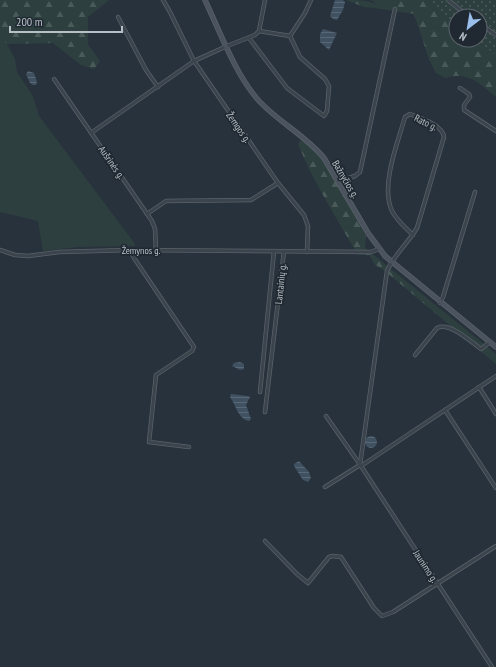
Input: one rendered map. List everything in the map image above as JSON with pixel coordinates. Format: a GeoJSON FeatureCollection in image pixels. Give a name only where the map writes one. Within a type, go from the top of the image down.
{"type":"FeatureCollection","features":[{"type":"Feature","properties":{"kind":"main road","name":"Bažnyčios g."},"geometry":{"type":"LineString","coordinates":[[205,0],[250,89],[271,112],[319,152],[339,182],[379,249],[440,303],[493,345]]}},
{"type":"Feature","properties":{"kind":"street","name":"Žemgos g."},"geometry":{"type":"LineString","coordinates":[[163,0],[194,61],[278,183],[304,215],[308,226],[307,252]]}},
{"type":"Feature","properties":{"kind":"street"},"geometry":{"type":"LineString","coordinates":[[91,132],[194,61],[255,35],[259,31],[265,0]]}},
{"type":"Feature","properties":{"kind":"street"},"geometry":{"type":"LineString","coordinates":[[290,36],[305,13],[311,0]]}},
{"type":"Feature","properties":{"kind":"street"},"geometry":{"type":"LineString","coordinates":[[448,0],[458,8]]}},
{"type":"Feature","properties":{"kind":"street"},"geometry":{"type":"LineString","coordinates":[[339,182],[355,176],[360,172],[395,9]]}},
{"type":"Feature","properties":{"kind":"street"},"geometry":{"type":"LineString","coordinates":[[118,17],[146,70],[158,87]]}},
{"type":"Feature","properties":{"kind":"street"},"geometry":{"type":"LineString","coordinates":[[259,31],[290,36]]}},
{"type":"Feature","properties":{"kind":"street"},"geometry":{"type":"LineString","coordinates":[[249,38],[287,88],[324,116],[327,111],[329,86],[325,79],[300,57],[290,36]]}},
{"type":"Feature","properties":{"kind":"street","name":"Aušrinės g."},"geometry":{"type":"LineString","coordinates":[[54,79],[147,214],[155,229],[156,250]]}},
{"type":"Feature","properties":{"kind":"street"},"geometry":{"type":"LineString","coordinates":[[460,88],[469,94],[470,97],[464,105],[464,110],[496,131]]}},
{"type":"Feature","properties":{"kind":"street","name":"Rato g."},"geometry":{"type":"LineString","coordinates":[[392,262],[413,235],[420,221],[444,137],[443,131],[440,128],[410,114],[405,116],[390,174],[389,200],[392,212],[401,224],[413,235]]}},
{"type":"Feature","properties":{"kind":"street"},"geometry":{"type":"LineString","coordinates":[[147,214],[166,201],[251,200],[278,183]]}},
{"type":"Feature","properties":{"kind":"street"},"geometry":{"type":"LineString","coordinates":[[440,303],[475,192]]}},
{"type":"Feature","properties":{"kind":"street","name":"Lantainių g."},"geometry":{"type":"LineString","coordinates":[[265,412],[284,251],[371,252],[379,249]]}},
{"type":"Feature","properties":{"kind":"street","name":"Žemynos g."},"geometry":{"type":"LineString","coordinates":[[0,250],[15,255],[28,256],[65,252],[130,250],[284,251]]}},
{"type":"Feature","properties":{"kind":"street"},"geometry":{"type":"LineString","coordinates":[[130,250],[194,347],[192,351],[156,375],[149,442],[189,446]]}},
{"type":"Feature","properties":{"kind":"street"},"geometry":{"type":"LineString","coordinates":[[260,392],[274,250]]}},
{"type":"Feature","properties":{"kind":"street"},"geometry":{"type":"LineString","coordinates":[[360,465],[386,276],[392,262]]}},
{"type":"Feature","properties":{"kind":"street"},"geometry":{"type":"LineString","coordinates":[[414,355],[437,328],[441,326],[452,329],[481,348],[493,345],[496,340]]}},
{"type":"Feature","properties":{"kind":"street"},"geometry":{"type":"LineString","coordinates":[[325,487],[496,376]]}},
{"type":"Feature","properties":{"kind":"street"},"geometry":{"type":"LineString","coordinates":[[479,387],[496,414]]}},
{"type":"Feature","properties":{"kind":"street"},"geometry":{"type":"LineString","coordinates":[[445,410],[496,488]]}},
{"type":"Feature","properties":{"kind":"street","name":"Jaunimo g."},"geometry":{"type":"LineString","coordinates":[[326,416],[360,465],[492,667]]}},
{"type":"Feature","properties":{"kind":"street"},"geometry":{"type":"LineString","coordinates":[[265,541],[297,574],[308,583],[329,557],[341,557],[374,608],[382,616],[393,612],[495,547],[496,552]]}},
{"type":"Feature","properties":{"kind":"green space"},"geometry":{"type":"Polygon","coordinates":[[[0,0],[109,0],[88,17],[88,45],[100,61],[94,69],[81,65],[53,43],[7,44],[0,37],[0,0]]]}},
{"type":"Feature","properties":{"kind":"green space"},"geometry":{"type":"Polygon","coordinates":[[[346,0],[367,1],[376,5],[375,8],[364,7],[346,0]]]}},
{"type":"Feature","properties":{"kind":"green space"},"geometry":{"type":"Polygon","coordinates":[[[371,0],[392,0],[392,2],[383,6],[381,9],[375,8],[375,3],[371,0]]]}},
{"type":"Feature","properties":{"kind":"green space"},"geometry":{"type":"Polygon","coordinates":[[[392,0],[426,0],[448,19],[448,48],[487,48],[496,55],[496,97],[479,83],[467,77],[453,76],[445,78],[436,73],[429,59],[414,14],[381,9],[383,6],[392,2],[392,0]]]}},
{"type":"Feature","properties":{"kind":"green space"},"geometry":{"type":"Polygon","coordinates":[[[426,0],[446,0],[456,8],[448,8],[448,19],[426,0]]]}},
{"type":"Feature","properties":{"kind":"green space"},"geometry":{"type":"Polygon","coordinates":[[[449,0],[496,0],[496,34],[488,28],[488,8],[460,8],[449,0]]]}},
{"type":"Feature","properties":{"kind":"green space"},"geometry":{"type":"Polygon","coordinates":[[[488,31],[496,37],[496,55],[487,48],[488,48],[488,31]]]}},
{"type":"Feature","properties":{"kind":"green space"},"geometry":{"type":"Polygon","coordinates":[[[0,37],[7,44],[15,59],[17,72],[33,96],[39,116],[135,246],[77,247],[43,251],[38,221],[0,212],[0,37]]]}},
{"type":"Feature","properties":{"kind":"green space"},"geometry":{"type":"Polygon","coordinates":[[[301,140],[313,149],[327,165],[366,237],[365,248],[496,354],[496,364],[385,271],[374,264],[370,255],[358,255],[311,173],[298,144],[301,140]]]}},
{"type":"Feature","properties":{"kind":"water"},"geometry":{"type":"Polygon","coordinates":[[[335,0],[343,0],[345,2],[343,10],[337,20],[330,16],[335,0]]]}},
{"type":"Feature","properties":{"kind":"water"},"geometry":{"type":"Polygon","coordinates":[[[323,29],[337,33],[329,50],[320,42],[320,34],[323,29]]]}},
{"type":"Feature","properties":{"kind":"water"},"geometry":{"type":"Polygon","coordinates":[[[28,71],[34,73],[37,82],[36,85],[30,83],[26,74],[28,71]]]}},
{"type":"Feature","properties":{"kind":"water"},"geometry":{"type":"Polygon","coordinates":[[[240,362],[244,364],[244,369],[240,370],[232,366],[234,363],[240,362]]]}},
{"type":"Feature","properties":{"kind":"water"},"geometry":{"type":"Polygon","coordinates":[[[231,394],[250,397],[246,405],[251,419],[249,421],[242,418],[240,415],[230,397],[231,394]]]}},
{"type":"Feature","properties":{"kind":"water"},"geometry":{"type":"Polygon","coordinates":[[[369,436],[373,436],[377,442],[373,448],[369,448],[365,444],[365,440],[369,436]]]}},
{"type":"Feature","properties":{"kind":"water"},"geometry":{"type":"Polygon","coordinates":[[[299,461],[309,472],[311,478],[308,482],[303,480],[294,466],[294,464],[299,461]]]}}]}
